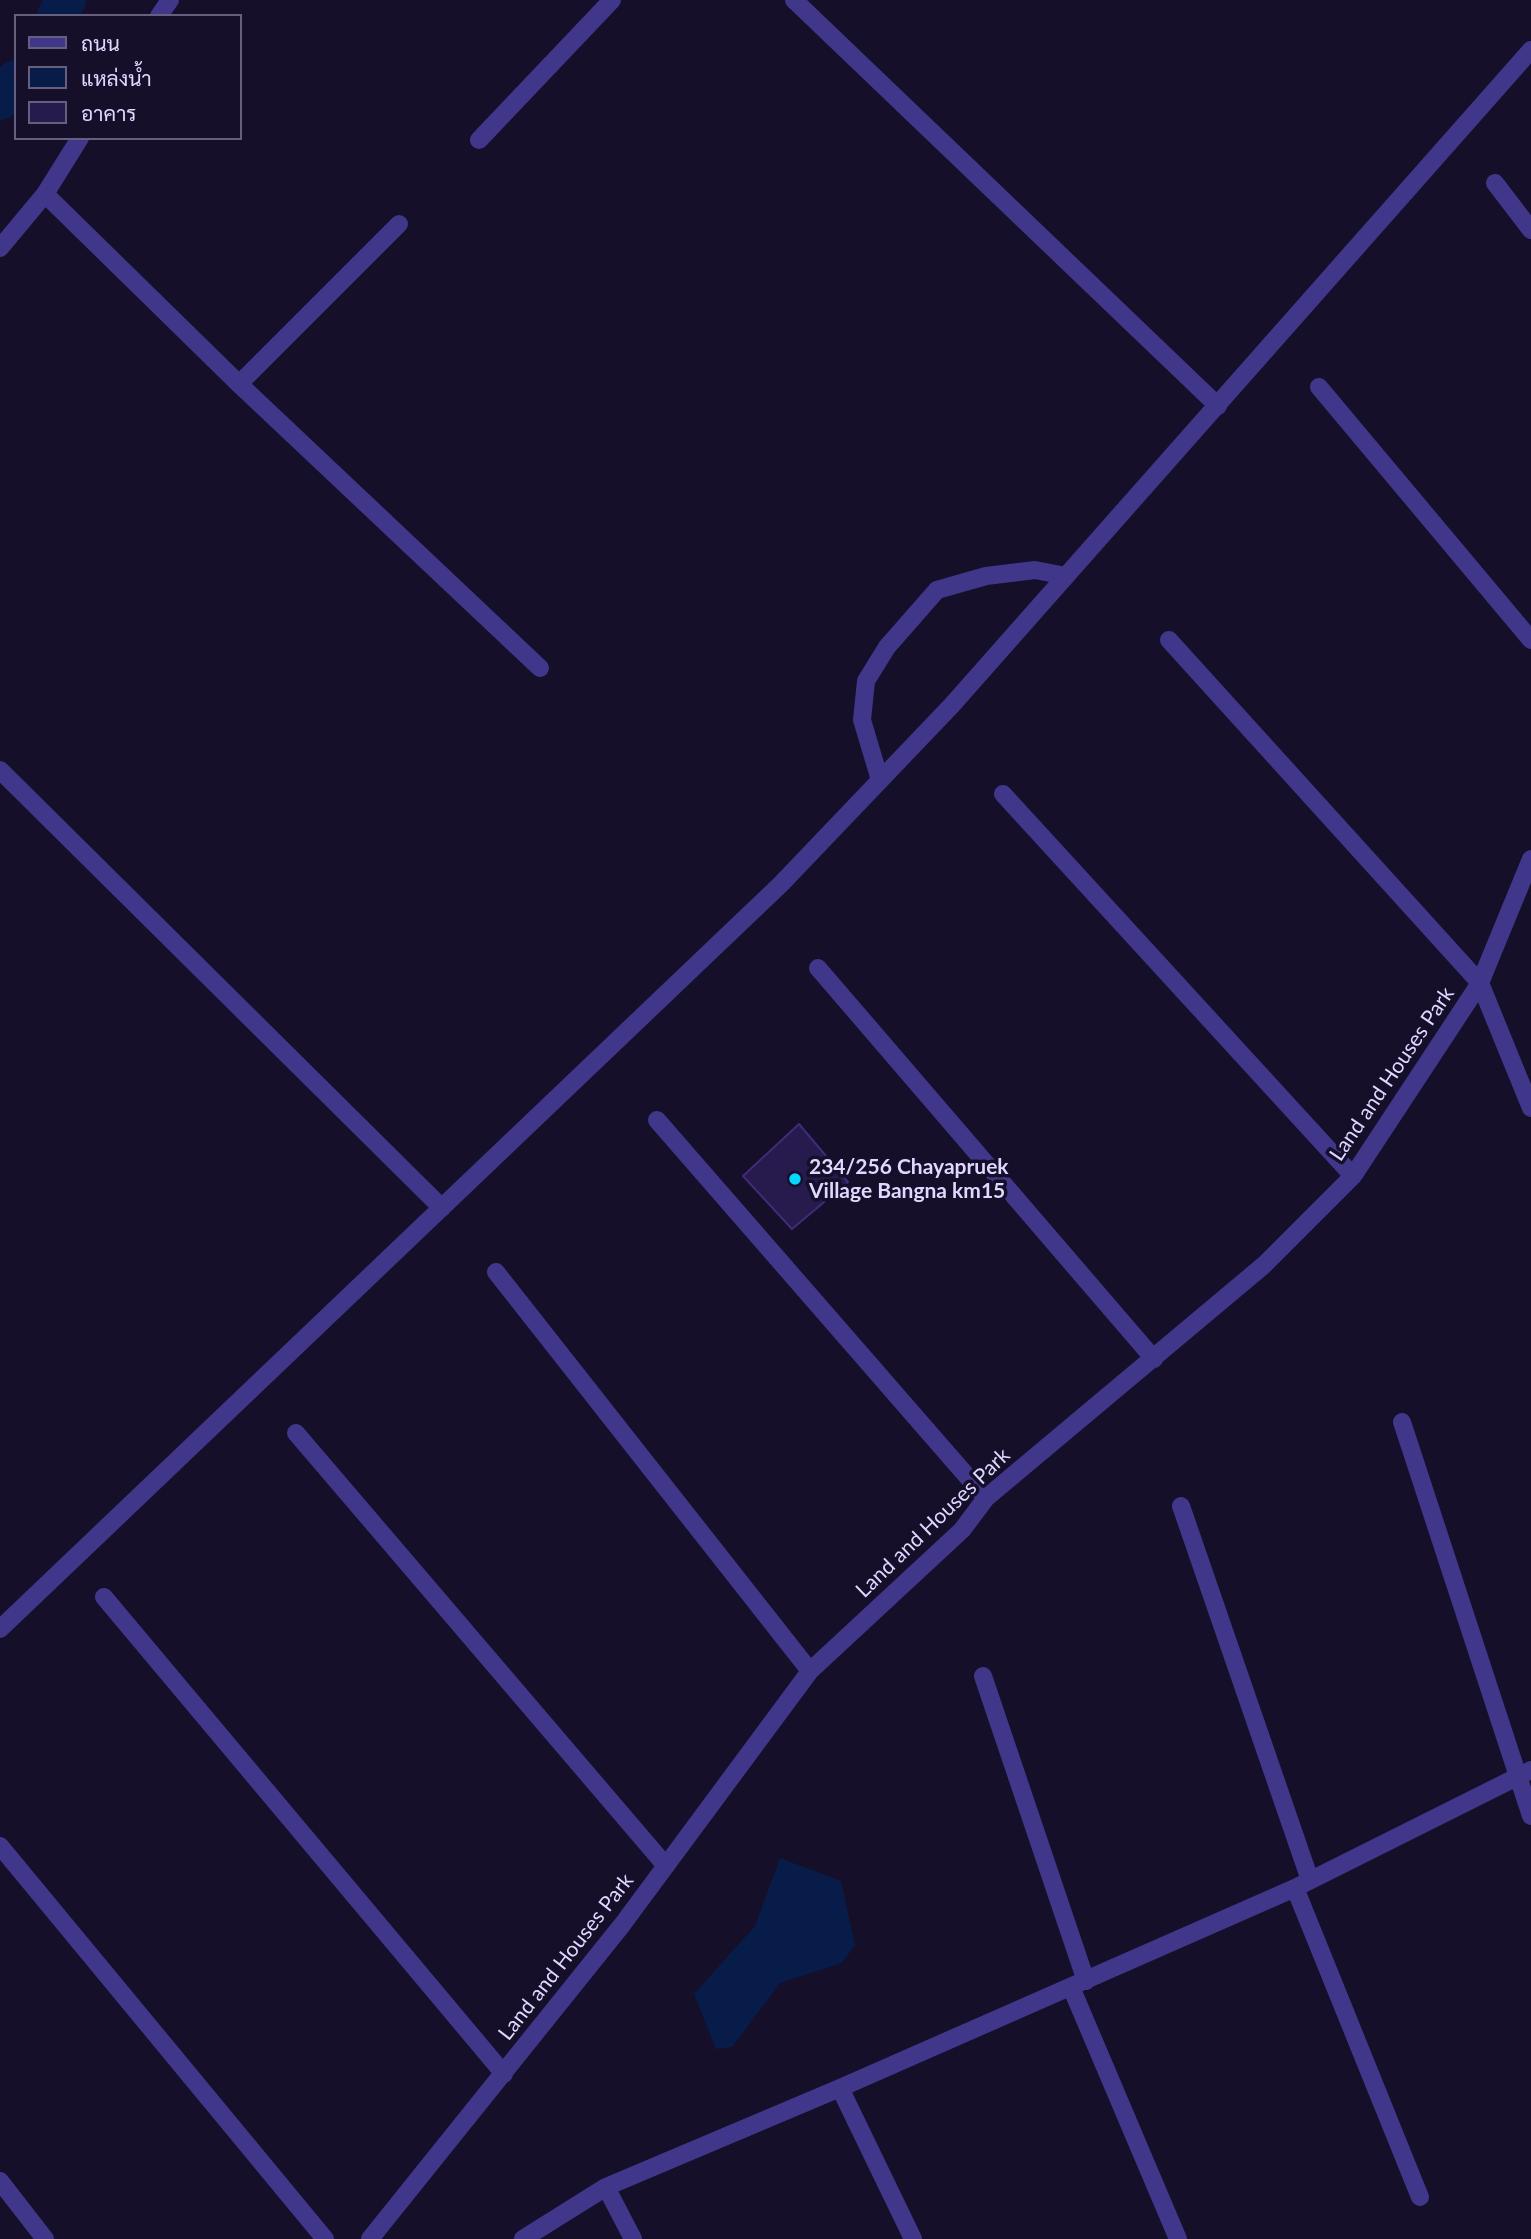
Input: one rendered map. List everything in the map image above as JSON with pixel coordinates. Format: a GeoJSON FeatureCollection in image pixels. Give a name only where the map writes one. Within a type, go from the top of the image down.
{"type":"FeatureCollection","features":[{"type":"Feature","properties":{"kind":"street"},"geometry":{"type":"LineString","coordinates":[[479,140],[612,0]]}},
{"type":"Feature","properties":{"kind":"street"},"geometry":{"type":"LineString","coordinates":[[794,0],[1218,406]]}},
{"type":"Feature","properties":{"kind":"street"},"geometry":{"type":"LineString","coordinates":[[0,1629],[781,884],[1066,576],[1531,50]]}},
{"type":"Feature","properties":{"kind":"street"},"geometry":{"type":"LineString","coordinates":[[0,248],[45,194],[79,140]]}},
{"type":"Feature","properties":{"kind":"street"},"geometry":{"type":"LineString","coordinates":[[1495,183],[1531,230]]}},
{"type":"Feature","properties":{"kind":"street"},"geometry":{"type":"LineString","coordinates":[[45,194],[239,384],[540,668]]}},
{"type":"Feature","properties":{"kind":"street"},"geometry":{"type":"LineString","coordinates":[[239,384],[399,224]]}},
{"type":"Feature","properties":{"kind":"street"},"geometry":{"type":"LineString","coordinates":[[1319,387],[1531,640]]}},
{"type":"Feature","properties":{"kind":"street"},"geometry":{"type":"LineString","coordinates":[[880,780],[862,720],[866,681],[887,647],[937,590],[986,576],[1035,570],[1066,576]]}},
{"type":"Feature","properties":{"kind":"street"},"geometry":{"type":"LineString","coordinates":[[1169,640],[1480,983],[1531,1108]]}},
{"type":"Feature","properties":{"kind":"street"},"geometry":{"type":"LineString","coordinates":[[0,770],[442,1208]]}},
{"type":"Feature","properties":{"kind":"street"},"geometry":{"type":"LineString","coordinates":[[1003,794],[1353,1176]]}},
{"type":"Feature","properties":{"kind":"street","name":"Land and Houses Park"},"geometry":{"type":"LineString","coordinates":[[370,2239],[504,2074],[666,1866],[810,1671],[962,1530],[986,1498],[1264,1265],[1353,1176],[1480,983],[1531,859]]}},
{"type":"Feature","properties":{"kind":"street"},"geometry":{"type":"LineString","coordinates":[[818,968],[1154,1359]]}},
{"type":"Feature","properties":{"kind":"street"},"geometry":{"type":"LineString","coordinates":[[657,1120],[986,1498]]}},
{"type":"Feature","properties":{"kind":"street"},"geometry":{"type":"LineString","coordinates":[[496,1272],[810,1671]]}},
{"type":"Feature","properties":{"kind":"street"},"geometry":{"type":"LineString","coordinates":[[1402,1422],[1524,1774],[1531,1816]]}},
{"type":"Feature","properties":{"kind":"street"},"geometry":{"type":"LineString","coordinates":[[296,1433],[666,1866]]}},
{"type":"Feature","properties":{"kind":"street"},"geometry":{"type":"LineString","coordinates":[[1181,1506],[1303,1884],[1420,2197]]}},
{"type":"Feature","properties":{"kind":"street"},"geometry":{"type":"LineString","coordinates":[[103,1597],[504,2074]]}},
{"type":"Feature","properties":{"kind":"street"},"geometry":{"type":"LineString","coordinates":[[983,1676],[1078,1984],[1178,2239]]}},
{"type":"Feature","properties":{"kind":"street"},"geometry":{"type":"LineString","coordinates":[[523,2239],[606,2187],[1303,1884],[1524,1774]]}},
{"type":"Feature","properties":{"kind":"street"},"geometry":{"type":"LineString","coordinates":[[0,1846],[325,2239]]}},
{"type":"Feature","properties":{"kind":"street"},"geometry":{"type":"LineString","coordinates":[[839,2088],[913,2239]]}},
{"type":"Feature","properties":{"kind":"street"},"geometry":{"type":"LineString","coordinates":[[0,2181],[45,2239]]}},
{"type":"Feature","properties":{"kind":"street"},"geometry":{"type":"LineString","coordinates":[[606,2187],[633,2239]]}},
{"type":"Feature","properties":{"kind":"water"},"geometry":{"type":"Polygon","coordinates":[[[780,1858],[841,1881],[855,1945],[842,1963],[780,1983],[732,2047],[716,2049],[694,1994],[755,1926],[780,1858]]]}},
{"type":"Feature","properties":{"kind":"building","name":"234/256 Chayapruek Village Bangna km15"},"geometry":{"type":"Polygon","coordinates":[[[799,1124],[848,1182],[792,1229],[743,1176],[799,1124]]]}},
{"type":"Feature","properties":{"kind":"waterway"},"geometry":{"type":"LineString","coordinates":[[58,14],[66,0]]}},
{"type":"Feature","properties":{"kind":"waterway"},"geometry":{"type":"LineString","coordinates":[[0,100],[14,82]]}},
{"type":"Feature","properties":{"kind":"place","name":"234/256 Chayapruek Village Bangna km15"},"geometry":{"type":"Point","coordinates":[795,1179]}}]}
